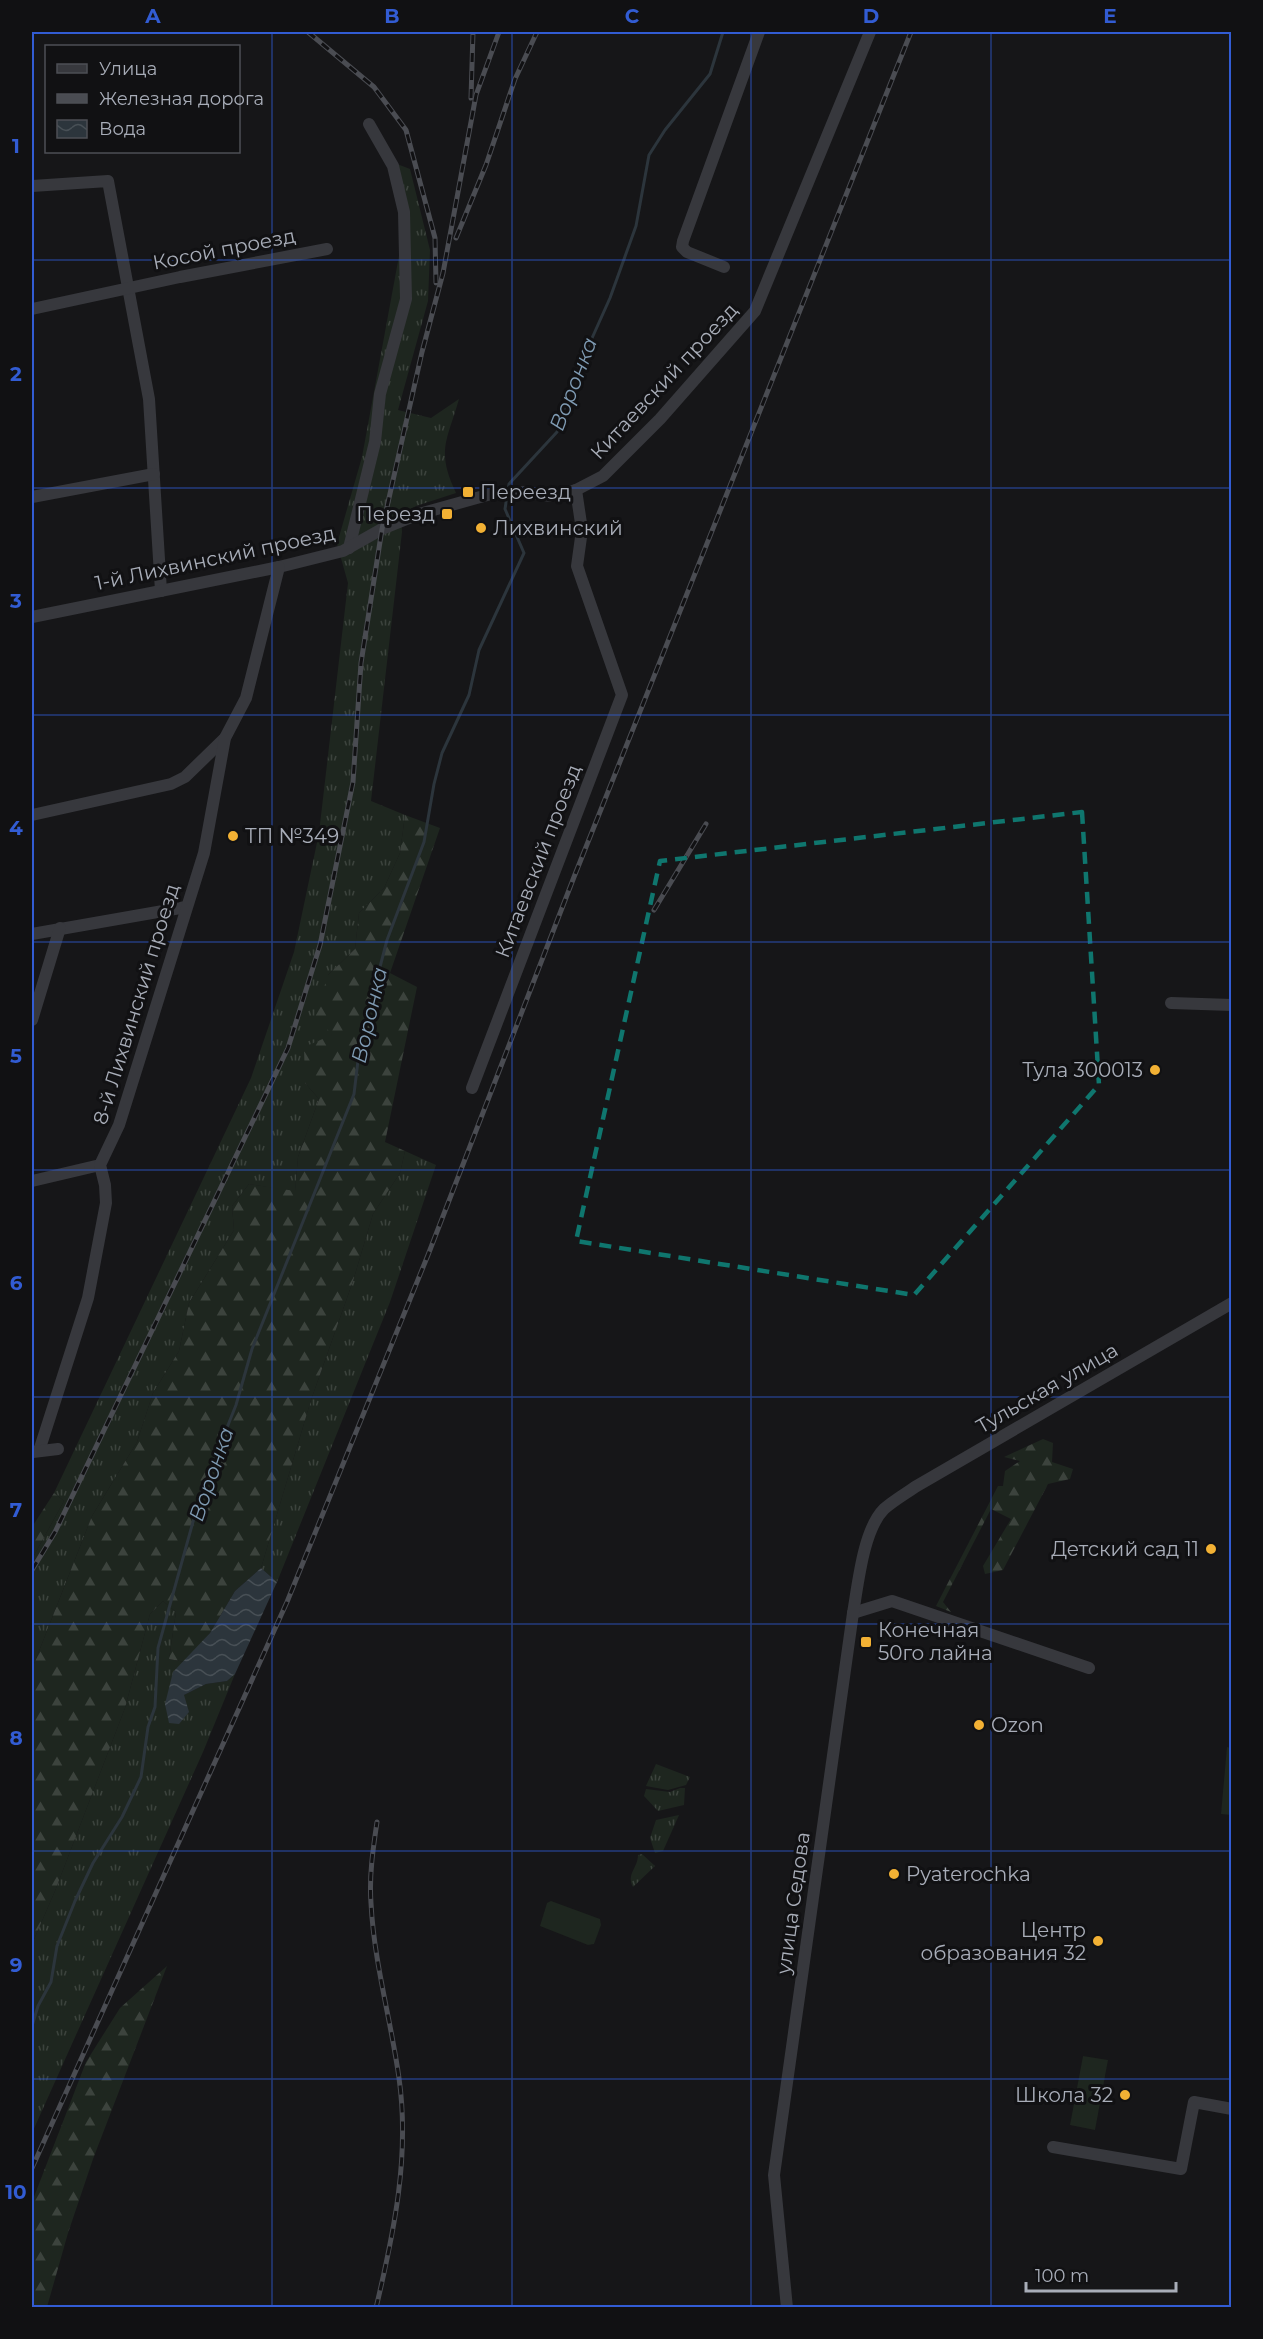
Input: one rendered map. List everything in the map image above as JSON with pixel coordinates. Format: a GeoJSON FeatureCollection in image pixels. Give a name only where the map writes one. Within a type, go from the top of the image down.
{"type":"FeatureCollection","features":[{"type":"Feature","properties":{"kind":"street"},"geometry":{"type":"LineString","coordinates":[[724,267],[687,252],[682,247],[759,32]]}},
{"type":"Feature","properties":{"kind":"street","name":"Китаевский проезд"},"geometry":{"type":"LineString","coordinates":[[472,1088],[622,695],[577,567],[582,530],[576,490],[603,476],[630,451],[755,311],[870,32]]}},
{"type":"Feature","properties":{"kind":"street"},"geometry":{"type":"LineString","coordinates":[[348,548],[375,442],[380,394],[406,299],[404,212],[393,166],[369,124]]}},
{"type":"Feature","properties":{"kind":"street"},"geometry":{"type":"LineString","coordinates":[[32,186],[108,181],[149,399],[161,591]]}},
{"type":"Feature","properties":{"kind":"street","name":"Косой проезд"},"geometry":{"type":"LineString","coordinates":[[32,309],[327,249]]}},
{"type":"Feature","properties":{"kind":"street"},"geometry":{"type":"LineString","coordinates":[[32,497],[154,474]]}},
{"type":"Feature","properties":{"kind":"street","name":"1-й Лихвинский проезд"},"geometry":{"type":"LineString","coordinates":[[32,617],[279,567],[348,548],[413,516],[492,494],[523,492],[551,496],[576,490]]}},
{"type":"Feature","properties":{"kind":"street","name":"8-й Лихвинский проезд"},"geometry":{"type":"LineString","coordinates":[[100,1165],[119,1125],[209,834],[225,738],[246,698],[279,567]]}},
{"type":"Feature","properties":{"kind":"street"},"geometry":{"type":"LineString","coordinates":[[32,814],[171,784],[185,777],[225,738]]}},
{"type":"Feature","properties":{"kind":"street"},"geometry":{"type":"LineString","coordinates":[[32,934],[186,907]]}},
{"type":"Feature","properties":{"kind":"street"},"geometry":{"type":"LineString","coordinates":[[32,1020],[60,928]]}},
{"type":"Feature","properties":{"kind":"street"},"geometry":{"type":"LineString","coordinates":[[1172,1003],[1232,1005]]}},
{"type":"Feature","properties":{"kind":"street"},"geometry":{"type":"LineString","coordinates":[[32,1181],[100,1165],[106,1198],[88,1298],[35,1452],[58,1449]]}},
{"type":"Feature","properties":{"kind":"street","name":"Тульская улица"},"geometry":{"type":"LineString","coordinates":[[883,1509],[1009,1431],[1232,1303]]}},
{"type":"Feature","properties":{"kind":"street","name":"улица Седова"},"geometry":{"type":"LineString","coordinates":[[787,2307],[774,2175],[853,1613],[866,1546],[874,1524],[883,1509]]}},
{"type":"Feature","properties":{"kind":"street"},"geometry":{"type":"LineString","coordinates":[[853,1613],[892,1601],[1089,1668]]}},
{"type":"Feature","properties":{"kind":"street"},"geometry":{"type":"LineString","coordinates":[[1053,2147],[1181,2169],[1194,2102],[1232,2109]]}},
{"type":"Feature","properties":{"kind":"highlighted area"},"geometry":{"type":"Polygon","coordinates":[[[1082,812],[1099,1085],[914,1295],[576,1241],[660,861],[1082,812]]]}},
{"type":"Feature","properties":{"kind":"green space"},"geometry":{"type":"Polygon","coordinates":[[[397,164],[410,169],[430,250],[428,301],[398,410],[431,418],[459,399],[448,436],[445,456],[446,466],[456,493],[416,506],[401,515],[402,532],[371,801],[405,815],[400,853],[384,888],[359,913],[355,949],[328,975],[332,1035],[305,1083],[319,1099],[298,1157],[295,1192],[249,1184],[232,1206],[234,1230],[189,1303],[179,1351],[153,1393],[137,1442],[92,1516],[32,1669],[32,1559],[64,1501],[54,1493],[251,1078],[294,952],[319,833],[348,583],[337,544],[362,457],[408,207],[397,164]]]}},
{"type":"Feature","properties":{"kind":"green space"},"geometry":{"type":"Polygon","coordinates":[[[405,815],[440,828],[390,973],[417,987],[385,1142],[405,1151],[400,1173],[373,1214],[353,1281],[311,1400],[261,1568],[235,1591],[210,1633],[185,1662],[169,1659],[176,1612],[163,1601],[150,1614],[125,1708],[55,1891],[32,1944],[32,1669],[92,1516],[137,1442],[153,1393],[179,1351],[189,1303],[234,1230],[232,1206],[249,1184],[295,1191],[298,1157],[319,1099],[305,1083],[304,1047],[332,1035],[315,1015],[328,975],[355,949],[359,913],[384,888],[400,853],[405,815]]]}},
{"type":"Feature","properties":{"kind":"green space"},"geometry":{"type":"Polygon","coordinates":[[[405,1151],[436,1165],[390,1302],[277,1582],[261,1568],[311,1400],[353,1281],[373,1214],[400,1173],[405,1151]]]}},
{"type":"Feature","properties":{"kind":"green space"},"geometry":{"type":"Polygon","coordinates":[[[1043,1439],[1053,1443],[1052,1462],[1073,1469],[1070,1479],[1048,1484],[1003,1570],[985,1574],[983,1566],[1011,1519],[991,1509],[943,1602],[951,1612],[936,1606],[998,1486],[1003,1486],[1005,1471],[1020,1461],[1004,1457],[1043,1439]]]}},
{"type":"Feature","properties":{"kind":"green space"},"geometry":{"type":"Polygon","coordinates":[[[54,1493],[64,1501],[32,1559],[32,1527],[54,1493]]]}},
{"type":"Feature","properties":{"kind":"green space"},"geometry":{"type":"Polygon","coordinates":[[[163,1601],[176,1612],[169,1659],[185,1662],[173,1672],[184,1695],[206,1684],[227,1681],[235,1674],[203,1752],[32,2133],[32,1944],[55,1891],[125,1708],[150,1614],[163,1601]]]}},
{"type":"Feature","properties":{"kind":"green space"},"geometry":{"type":"Polygon","coordinates":[[[1227,1747],[1231,1748],[1231,1815],[1221,1814],[1227,1747]]]}},
{"type":"Feature","properties":{"kind":"green space"},"geometry":{"type":"Polygon","coordinates":[[[656,1764],[690,1777],[686,1785],[668,1790],[646,1786],[656,1764]]]}},
{"type":"Feature","properties":{"kind":"green space"},"geometry":{"type":"Polygon","coordinates":[[[685,1788],[684,1805],[658,1811],[644,1796],[646,1789],[670,1792],[685,1788]]]}},
{"type":"Feature","properties":{"kind":"green space"},"geometry":{"type":"Polygon","coordinates":[[[679,1815],[663,1851],[655,1853],[650,1838],[656,1820],[679,1815]]]}},
{"type":"Feature","properties":{"kind":"green space"},"geometry":{"type":"Polygon","coordinates":[[[642,1854],[655,1866],[633,1887],[631,1878],[638,1855],[642,1854]]]}},
{"type":"Feature","properties":{"kind":"green space"},"geometry":{"type":"Polygon","coordinates":[[[551,1901],[600,1919],[601,1925],[594,1944],[588,1945],[540,1926],[547,1903],[551,1901]]]}},
{"type":"Feature","properties":{"kind":"green space"},"geometry":{"type":"Polygon","coordinates":[[[167,1966],[93,2159],[68,2233],[47,2307],[32,2307],[32,2202],[86,2062],[120,2008],[167,1966]]]}},
{"type":"Feature","properties":{"kind":"green space"},"geometry":{"type":"Polygon","coordinates":[[[1083,2056],[1108,2060],[1095,2130],[1070,2125],[1083,2056]]]}},
{"type":"Feature","properties":{"kind":"water"},"geometry":{"type":"Polygon","coordinates":[[[261,1568],[277,1582],[235,1674],[227,1681],[206,1684],[184,1695],[189,1712],[179,1724],[169,1723],[165,1704],[173,1672],[210,1633],[235,1591],[261,1568]]]}},
{"type":"Feature","properties":{"kind":"waterway","name":"Воронка"},"geometry":{"type":"LineString","coordinates":[[508,490],[509,484],[557,432],[571,385],[610,298],[636,226],[649,155],[665,130],[710,74],[723,32]]}},
{"type":"Feature","properties":{"kind":"waterway","name":"Воронка"},"geometry":{"type":"LineString","coordinates":[[32,2026],[38,2006],[51,1982],[57,1946],[75,1901],[93,1863],[122,1817],[141,1777],[148,1727],[155,1707],[158,1648],[201,1493],[236,1405],[252,1349],[354,1094],[360,1044],[387,940],[424,842],[442,753],[469,695],[479,650],[524,553],[505,509],[507,496]]}},
{"type":"Feature","properties":{"kind":"railway"},"geometry":{"type":"LineString","coordinates":[[308,32],[374,87],[406,130],[435,238],[436,283]]}},
{"type":"Feature","properties":{"kind":"railway"},"geometry":{"type":"LineString","coordinates":[[471,98],[473,32]]}},
{"type":"Feature","properties":{"kind":"railway"},"geometry":{"type":"LineString","coordinates":[[32,1570],[55,1532],[288,1048],[320,945],[353,782],[361,663],[382,529],[422,352],[443,273],[476,95],[499,32]]}},
{"type":"Feature","properties":{"kind":"railway"},"geometry":{"type":"LineString","coordinates":[[456,238],[486,165],[515,79],[537,32]]}},
{"type":"Feature","properties":{"kind":"railway"},"geometry":{"type":"LineString","coordinates":[[32,2168],[287,1602],[428,1255],[574,877],[911,32]]}},
{"type":"Feature","properties":{"kind":"railway"},"geometry":{"type":"LineString","coordinates":[[654,910],[706,824]]}},
{"type":"Feature","properties":{"kind":"railway"},"geometry":{"type":"LineString","coordinates":[[376,2308],[394,2222],[403,2136],[399,2078],[379,1969],[371,1903],[377,1822]]}},
{"type":"Feature","properties":{"kind":"place","name":"Переезд"},"geometry":{"type":"Point","coordinates":[468,492]}},
{"type":"Feature","properties":{"kind":"place","name":"Перезд"},"geometry":{"type":"Point","coordinates":[447,514]}},
{"type":"Feature","properties":{"kind":"place","name":"Лихвинский"},"geometry":{"type":"Point","coordinates":[481,528]}},
{"type":"Feature","properties":{"kind":"place","name":"ТП №349"},"geometry":{"type":"Point","coordinates":[233,836]}},
{"type":"Feature","properties":{"kind":"place","name":"Тула 300013"},"geometry":{"type":"Point","coordinates":[1155,1070]}},
{"type":"Feature","properties":{"kind":"place","name":"Детский сад 11"},"geometry":{"type":"Point","coordinates":[1211,1549]}},
{"type":"Feature","properties":{"kind":"place","name":"Конечная 50го лайна"},"geometry":{"type":"Point","coordinates":[866,1642]}},
{"type":"Feature","properties":{"kind":"place","name":"Ozon"},"geometry":{"type":"Point","coordinates":[979,1725]}},
{"type":"Feature","properties":{"kind":"place","name":"Pyaterochka"},"geometry":{"type":"Point","coordinates":[894,1874]}},
{"type":"Feature","properties":{"kind":"place","name":"Центр образования 32"},"geometry":{"type":"Point","coordinates":[1098,1941]}},
{"type":"Feature","properties":{"kind":"place","name":"Школа 32"},"geometry":{"type":"Point","coordinates":[1125,2095]}}]}
